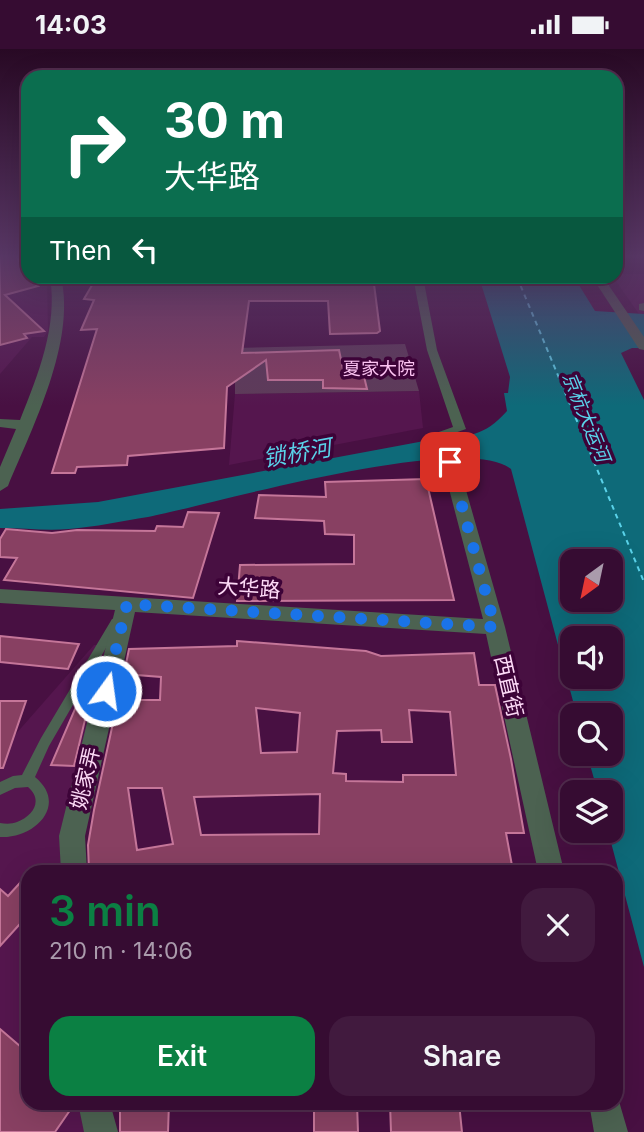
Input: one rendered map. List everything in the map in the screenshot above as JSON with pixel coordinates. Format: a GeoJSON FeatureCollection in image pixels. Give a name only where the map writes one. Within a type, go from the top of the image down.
{"type":"FeatureCollection","features":[{"type":"Feature","properties":{"kind":"street"},"geometry":{"type":"LineString","coordinates":[[0,486],[25,425],[57,329],[59,306]]}},
{"type":"Feature","properties":{"kind":"street"},"geometry":{"type":"LineString","coordinates":[[423,306],[432,350],[460,429],[442,433],[450,462]]}},
{"type":"Feature","properties":{"kind":"street"},"geometry":{"type":"LineString","coordinates":[[616,306],[644,346]]}},
{"type":"Feature","properties":{"kind":"street"},"geometry":{"type":"LineString","coordinates":[[0,423],[25,425]]}},
{"type":"Feature","properties":{"kind":"street","name":"西直街"},"geometry":{"type":"LineString","coordinates":[[450,462],[495,627],[550,865]]}},
{"type":"Feature","properties":{"kind":"street","name":"大华路"},"geometry":{"type":"LineString","coordinates":[[0,596],[495,627]]}},
{"type":"Feature","properties":{"kind":"street","name":"姚家弄"},"geometry":{"type":"LineString","coordinates":[[74,865],[72,836],[127,604]]}},
{"type":"Feature","properties":{"kind":"street"},"geometry":{"type":"LineString","coordinates":[[96,1110],[101,1132]]}},
{"type":"Feature","properties":{"kind":"street"},"geometry":{"type":"LineString","coordinates":[[606,1110],[611,1132]]}},
{"type":"Feature","properties":{"kind":"lane"},"geometry":{"type":"LineString","coordinates":[[26,781],[45,741],[127,604]]}},
{"type":"Feature","properties":{"kind":"lane"},"geometry":{"type":"LineString","coordinates":[[0,789],[12,782],[26,781],[42,790],[44,797],[38,814],[23,827],[0,830]]}},
{"type":"Feature","properties":{"kind":"shaded area"},"geometry":{"type":"Polygon","coordinates":[[[0,306],[47,306],[48,331],[44,337],[32,337],[0,374],[0,306]]]}},
{"type":"Feature","properties":{"kind":"shaded area"},"geometry":{"type":"Polygon","coordinates":[[[633,306],[644,306],[644,314],[639,314],[633,306]]]}},
{"type":"Feature","properties":{"kind":"shaded area"},"geometry":{"type":"Polygon","coordinates":[[[419,391],[423,428],[229,465],[235,394],[419,391]]]}},
{"type":"Feature","properties":{"kind":"shaded area"},"geometry":{"type":"Polygon","coordinates":[[[94,645],[107,645],[65,839],[67,865],[21,865],[21,1110],[88,1110],[93,1132],[0,1132],[0,752],[94,645]]]}},
{"type":"Feature","properties":{"kind":"green space","name":"夏家大院"},"geometry":{"type":"Polygon","coordinates":[[[405,344],[419,391],[235,394],[235,348],[405,344]]]}},
{"type":"Feature","properties":{"kind":"water","name":"京杭大运河"},"geometry":{"type":"Polygon","coordinates":[[[488,306],[592,306],[595,311],[644,314],[644,348],[632,348],[621,353],[644,400],[644,967],[623,888],[623,865],[617,865],[611,843],[623,843],[623,780],[594,780],[590,766],[623,766],[623,703],[574,703],[570,689],[623,689],[623,626],[560,626],[560,652],[511,469],[485,460],[444,459],[393,464],[279,486],[148,517],[99,525],[60,530],[0,528],[0,509],[98,502],[435,439],[475,434],[491,426],[507,411],[504,393],[508,393],[510,377],[488,306]]]}},
{"type":"Feature","properties":{"kind":"building"},"geometry":{"type":"Polygon","coordinates":[[[0,306],[16,306],[44,331],[24,334],[27,338],[0,345],[0,306]]]}},
{"type":"Feature","properties":{"kind":"building"},"geometry":{"type":"Polygon","coordinates":[[[92,306],[248,306],[242,353],[339,350],[343,369],[362,368],[367,389],[323,388],[323,380],[268,380],[266,360],[227,387],[224,448],[128,456],[127,465],[77,467],[75,473],[52,473],[97,329],[81,330],[92,306]]]}},
{"type":"Feature","properties":{"kind":"building"},"geometry":{"type":"Polygon","coordinates":[[[328,306],[377,306],[380,331],[377,333],[330,334],[328,306]]]}},
{"type":"Feature","properties":{"kind":"building"},"geometry":{"type":"Polygon","coordinates":[[[426,479],[454,600],[237,601],[240,565],[354,564],[354,535],[325,534],[324,521],[255,518],[259,495],[326,497],[325,482],[426,479]]]}},
{"type":"Feature","properties":{"kind":"building"},"geometry":{"type":"Polygon","coordinates":[[[188,512],[219,513],[193,598],[4,580],[17,558],[0,557],[0,539],[6,529],[52,533],[77,530],[155,531],[157,526],[183,527],[188,512]]]}},
{"type":"Feature","properties":{"kind":"building"},"geometry":{"type":"Polygon","coordinates":[[[0,636],[79,644],[68,669],[0,662],[0,636]]]}},
{"type":"Feature","properties":{"kind":"building"},"geometry":{"type":"Polygon","coordinates":[[[237,641],[366,651],[381,656],[474,653],[479,685],[495,685],[511,759],[524,833],[506,833],[512,865],[89,865],[88,845],[94,810],[118,700],[160,700],[161,677],[124,674],[129,649],[237,646],[237,641]],[[256,708],[261,753],[297,752],[300,713],[256,708]],[[409,710],[412,742],[382,742],[381,730],[337,731],[333,773],[346,774],[346,781],[403,782],[403,775],[456,775],[450,712],[409,710]],[[128,788],[137,850],[173,844],[162,788],[128,788]],[[320,794],[194,797],[201,835],[319,834],[320,794]]]}},
{"type":"Feature","properties":{"kind":"building"},"geometry":{"type":"Polygon","coordinates":[[[0,701],[26,701],[3,768],[0,768],[0,701]]]}},
{"type":"Feature","properties":{"kind":"building"},"geometry":{"type":"Polygon","coordinates":[[[78,702],[89,703],[74,766],[51,765],[78,702]]]}},
{"type":"Feature","properties":{"kind":"building"},"geometry":{"type":"Polygon","coordinates":[[[21,882],[21,923],[0,946],[0,889],[8,896],[21,882]]]}},
{"type":"Feature","properties":{"kind":"building"},"geometry":{"type":"Polygon","coordinates":[[[0,1029],[21,1047],[21,1110],[70,1110],[55,1132],[0,1132],[0,1029]]]}},
{"type":"Feature","properties":{"kind":"building"},"geometry":{"type":"Polygon","coordinates":[[[120,1110],[169,1110],[168,1132],[120,1132],[120,1110]]]}},
{"type":"Feature","properties":{"kind":"building"},"geometry":{"type":"Polygon","coordinates":[[[314,1110],[357,1110],[358,1132],[314,1132],[314,1110]]]}},
{"type":"Feature","properties":{"kind":"building"},"geometry":{"type":"Polygon","coordinates":[[[390,1110],[460,1110],[462,1132],[391,1132],[390,1110]]]}},
{"type":"Feature","properties":{"kind":"ferry route"},"geometry":{"type":"LineString","coordinates":[[529,306],[644,582]]}},
{"type":"Feature","properties":{"kind":"route"},"geometry":{"type":"LineString","coordinates":[[106,691],[127,604],[495,627],[450,462]]}},
{"type":"Feature","properties":{"kind":"water label","name":"锁桥河"},"geometry":{"type":"Point","coordinates":[297,453]}}]}
